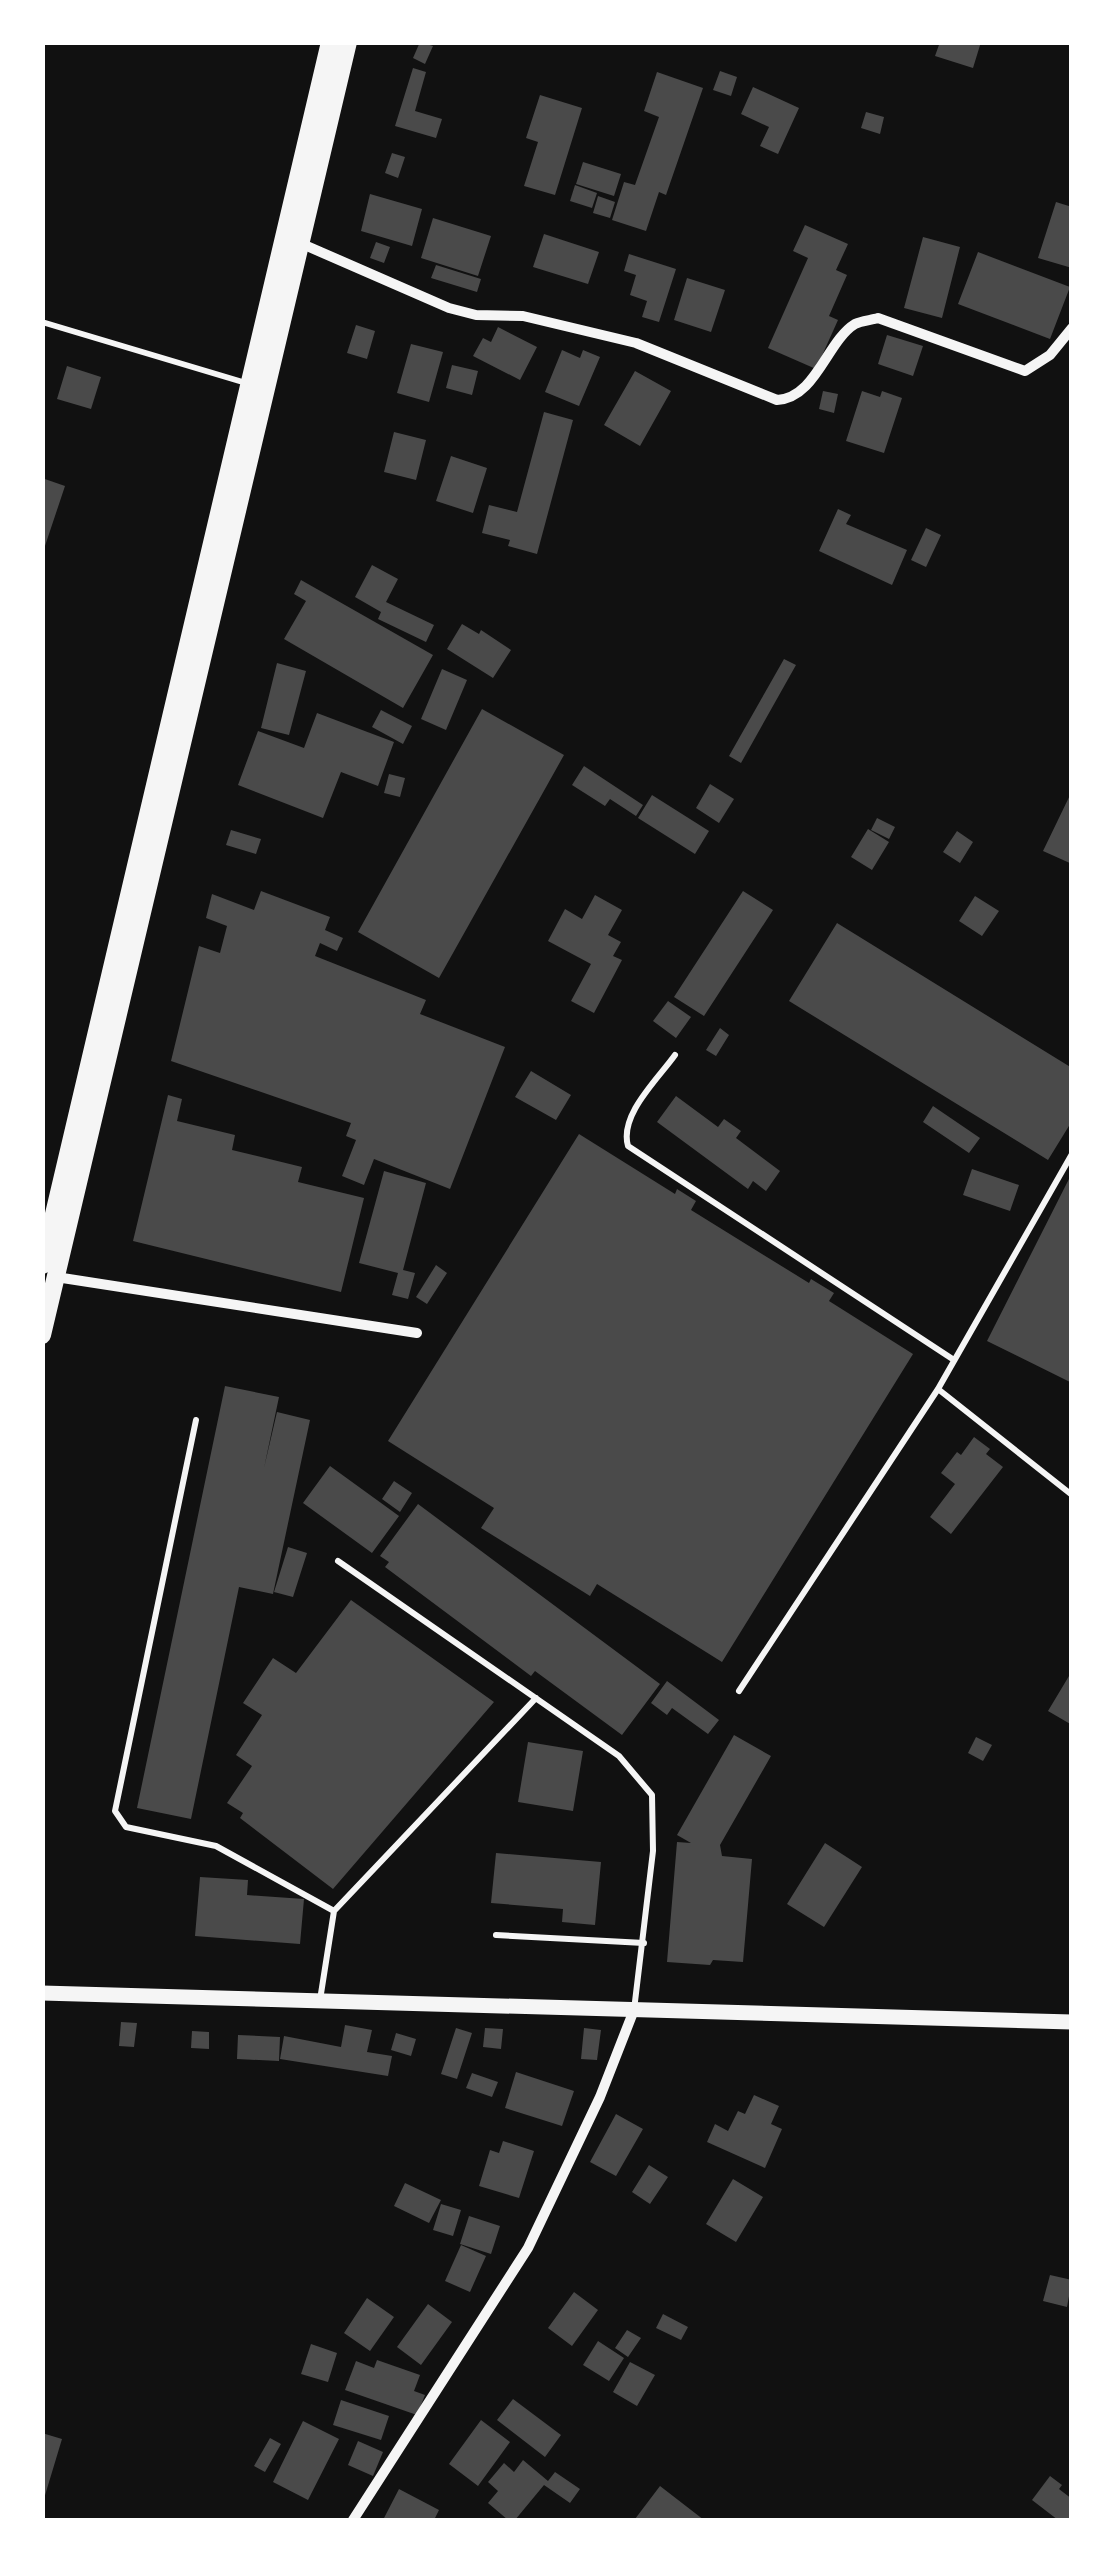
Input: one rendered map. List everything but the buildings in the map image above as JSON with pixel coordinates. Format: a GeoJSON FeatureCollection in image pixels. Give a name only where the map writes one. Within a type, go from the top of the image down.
{"type":"FeatureCollection","features":[{"type":"Feature","properties":{"kind":"main road"},"geometry":{"type":"LineString","coordinates":[[49,1271],[45,1245],[330,42]]}},
{"type":"Feature","properties":{"kind":"main road"},"geometry":{"type":"LineString","coordinates":[[42,1336],[49,1271],[348,42]]}},
{"type":"Feature","properties":{"kind":"street"},"geometry":{"type":"LineString","coordinates":[[300,243],[449,308],[476,315],[523,316],[636,343],[777,400],[789,399],[802,390],[854,324],[878,318],[1025,371],[1050,355],[1072,328]]}},
{"type":"Feature","properties":{"kind":"street"},"geometry":{"type":"LineString","coordinates":[[49,1271],[418,1332]]}},
{"type":"Feature","properties":{"kind":"street"},"geometry":{"type":"LineString","coordinates":[[42,1993],[1072,2022]]}},
{"type":"Feature","properties":{"kind":"street"},"geometry":{"type":"LineString","coordinates":[[353,2520],[528,2248],[600,2097],[634,2010]]}},
{"type":"Feature","properties":{"kind":"lane"},"geometry":{"type":"LineString","coordinates":[[42,322],[252,384]]}},
{"type":"Feature","properties":{"kind":"lane"},"geometry":{"type":"LineString","coordinates":[[675,1055],[630,1118],[624,1134],[628,1146],[954,1360]]}},
{"type":"Feature","properties":{"kind":"lane"},"geometry":{"type":"LineString","coordinates":[[739,1692],[938,1389],[1072,1154]]}},
{"type":"Feature","properties":{"kind":"lane"},"geometry":{"type":"LineString","coordinates":[[938,1389],[1072,1495]]}},
{"type":"Feature","properties":{"kind":"lane"},"geometry":{"type":"LineString","coordinates":[[196,1420],[115,1811],[126,1826],[216,1846],[334,1911]]}},
{"type":"Feature","properties":{"kind":"lane"},"geometry":{"type":"LineString","coordinates":[[338,1562],[619,1756],[652,1795],[652,1851],[634,2010]]}},
{"type":"Feature","properties":{"kind":"lane"},"geometry":{"type":"LineString","coordinates":[[320,2002],[334,1911],[536,1698]]}},
{"type":"Feature","properties":{"kind":"lane"},"geometry":{"type":"LineString","coordinates":[[496,1936],[644,1943]]}}]}
